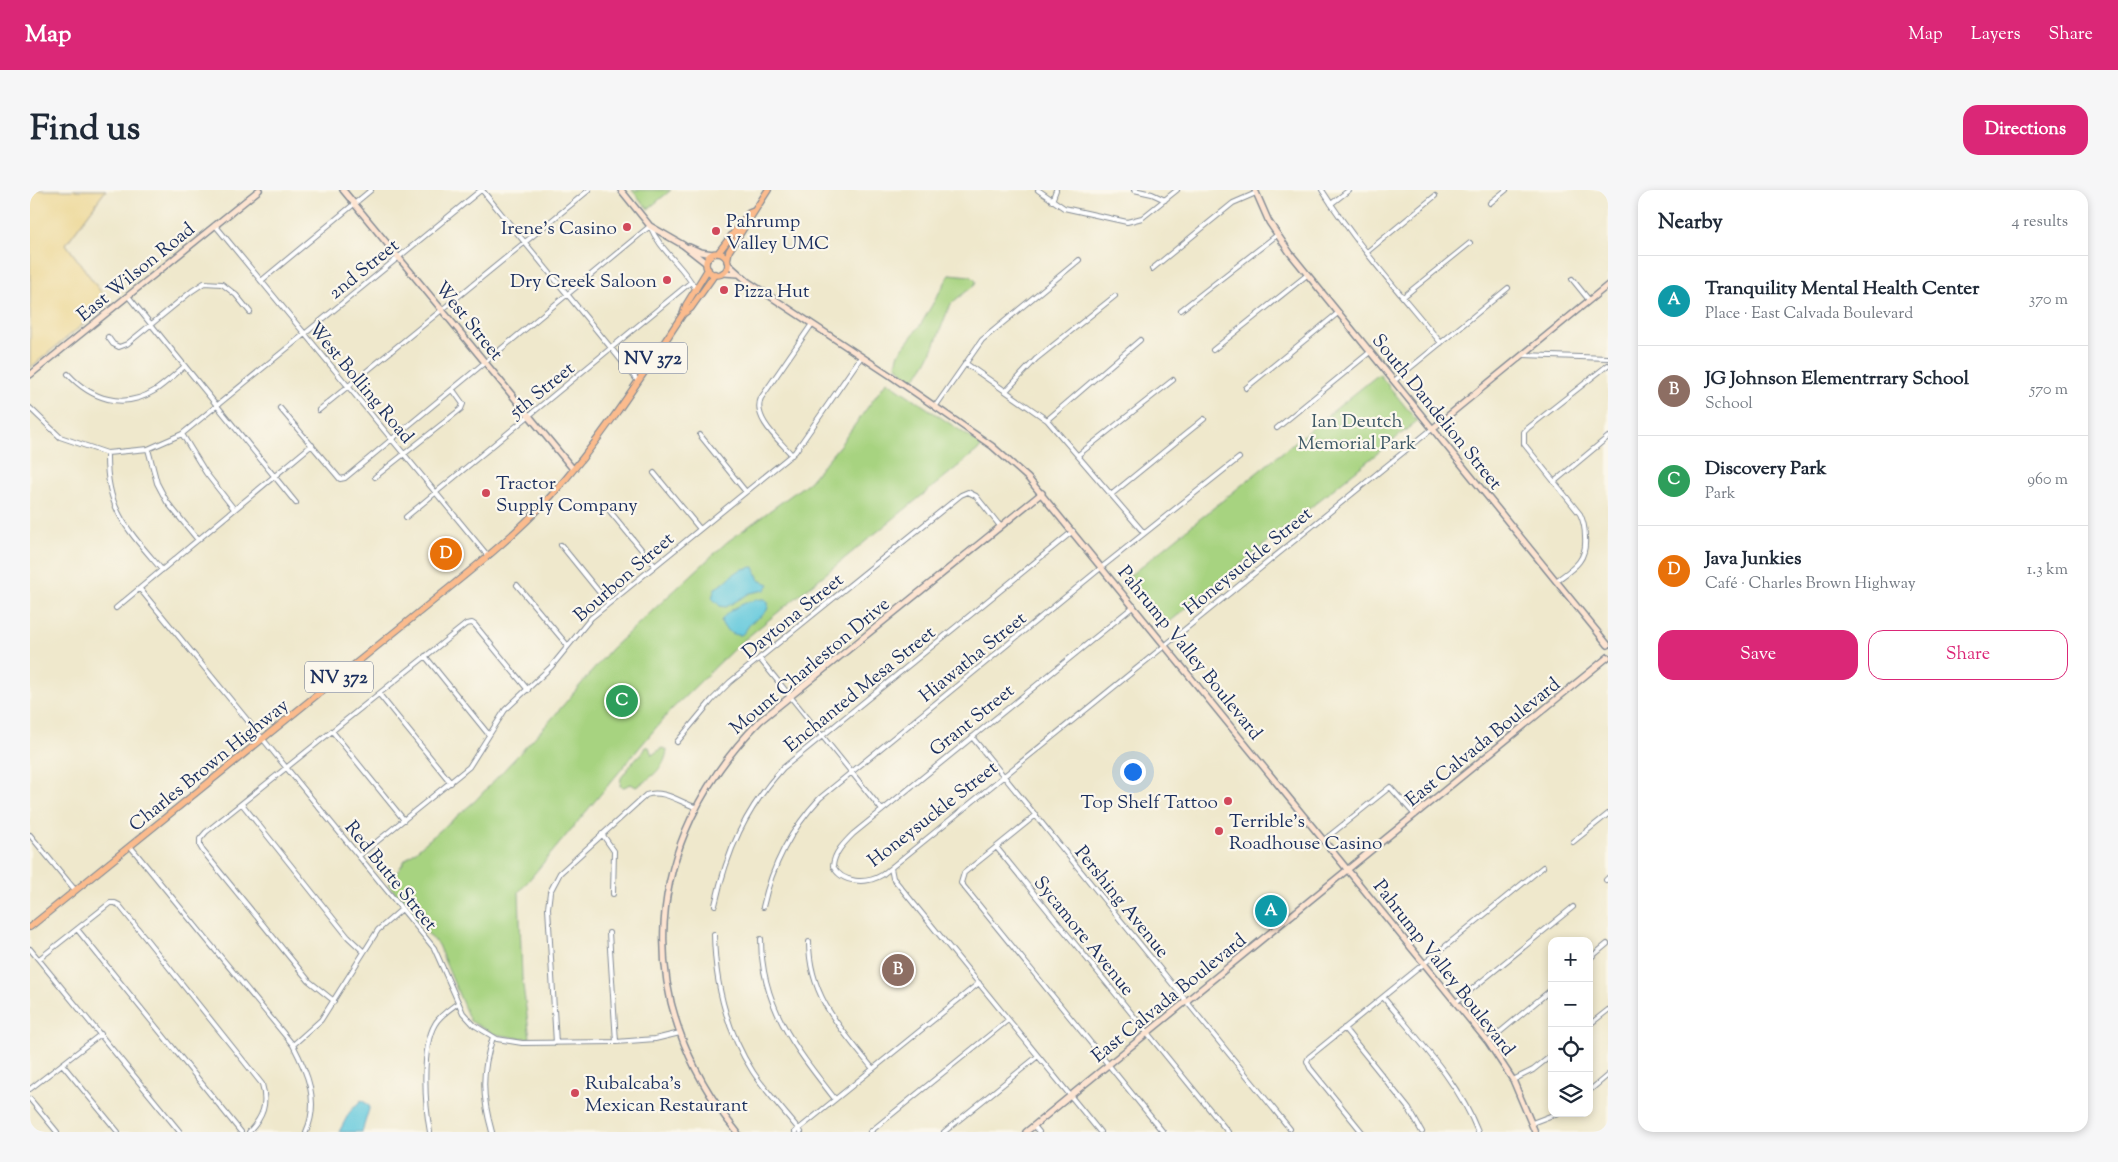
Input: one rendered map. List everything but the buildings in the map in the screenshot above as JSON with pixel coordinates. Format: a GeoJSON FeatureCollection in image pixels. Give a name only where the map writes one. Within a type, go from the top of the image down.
{"type":"FeatureCollection","features":[{"type":"Feature","properties":{"kind":"main road","name":"NV 372"},"geometry":{"type":"LineString","coordinates":[[722,273],[728,262],[729,251],[768,190]]}},
{"type":"Feature","properties":{"kind":"main road","name":"NV 372"},"geometry":{"type":"LineString","coordinates":[[707,266],[708,258],[716,253],[749,213],[754,211]]}},
{"type":"Feature","properties":{"kind":"main road"},"geometry":{"type":"LineString","coordinates":[[716,253],[724,255],[728,262]]}},
{"type":"Feature","properties":{"kind":"main road"},"geometry":{"type":"LineString","coordinates":[[707,266],[715,274],[722,273]]}},
{"type":"Feature","properties":{"kind":"main road","name":"Charles Brown Highway"},"geometry":{"type":"LineString","coordinates":[[30,927],[488,556],[530,518],[573,469],[638,381],[683,314],[686,304],[696,290],[707,266]]}},
{"type":"Feature","properties":{"kind":"main road","name":"Charles Brown Highway"},"geometry":{"type":"LineString","coordinates":[[683,314],[691,308],[715,274]]}},
{"type":"Feature","properties":{"kind":"street","name":"East Wilson Road"},"geometry":{"type":"LineString","coordinates":[[30,375],[259,190]]}},
{"type":"Feature","properties":{"kind":"street","name":"West Street"},"geometry":{"type":"LineString","coordinates":[[343,190],[573,469]]}},
{"type":"Feature","properties":{"kind":"street"},"geometry":{"type":"LineString","coordinates":[[261,280],[371,190]]}},
{"type":"Feature","properties":{"kind":"street"},"geometry":{"type":"LineString","coordinates":[[481,190],[638,381]]}},
{"type":"Feature","properties":{"kind":"street","name":"2nd Street"},"geometry":{"type":"LineString","coordinates":[[107,452],[148,449],[182,434],[481,190]]}},
{"type":"Feature","properties":{"kind":"street"},"geometry":{"type":"LineString","coordinates":[[319,410],[589,190]]}},
{"type":"Feature","properties":{"kind":"street"},"geometry":{"type":"LineString","coordinates":[[620,190],[650,226],[653,234],[667,254],[696,290]]}},
{"type":"Feature","properties":{"kind":"street"},"geometry":{"type":"LineString","coordinates":[[1038,190],[1064,208],[1133,222],[1142,218],[1177,190]]}},
{"type":"Feature","properties":{"kind":"street"},"geometry":{"type":"LineString","coordinates":[[1052,201],[1056,190]]}},
{"type":"Feature","properties":{"kind":"street"},"geometry":{"type":"LineString","coordinates":[[1134,190],[1152,194],[1165,200]]}},
{"type":"Feature","properties":{"kind":"street"},"geometry":{"type":"LineString","coordinates":[[1322,190],[1366,252],[1441,343]]}},
{"type":"Feature","properties":{"kind":"street"},"geometry":{"type":"LineString","coordinates":[[1331,204],[1348,190]]}},
{"type":"Feature","properties":{"kind":"street"},"geometry":{"type":"LineString","coordinates":[[1490,203],[1506,190]]}},
{"type":"Feature","properties":{"kind":"street"},"geometry":{"type":"LineString","coordinates":[[1152,268],[1233,203],[1255,192]]}},
{"type":"Feature","properties":{"kind":"street","name":"South Dandelion Street"},"geometry":{"type":"LineString","coordinates":[[1255,192],[1277,235],[1307,275],[1608,645]]}},
{"type":"Feature","properties":{"kind":"street"},"geometry":{"type":"LineString","coordinates":[[1366,252],[1435,196]]}},
{"type":"Feature","properties":{"kind":"street","name":"West Bolling Road"},"geometry":{"type":"LineString","coordinates":[[215,225],[488,556]]}},
{"type":"Feature","properties":{"kind":"street"},"geometry":{"type":"LineString","coordinates":[[650,226],[683,245],[700,252],[716,253]]}},
{"type":"Feature","properties":{"kind":"street"},"geometry":{"type":"LineString","coordinates":[[280,408],[340,478],[345,478],[650,226]]}},
{"type":"Feature","properties":{"kind":"street"},"geometry":{"type":"LineString","coordinates":[[1181,310],[1277,235]]}},
{"type":"Feature","properties":{"kind":"street"},"geometry":{"type":"LineString","coordinates":[[1403,297],[1470,243]]}},
{"type":"Feature","properties":{"kind":"street"},"geometry":{"type":"LineString","coordinates":[[683,245],[707,266]]}},
{"type":"Feature","properties":{"kind":"street"},"geometry":{"type":"LineString","coordinates":[[935,407],[982,340],[1079,260]]}},
{"type":"Feature","properties":{"kind":"street","name":"Pahrump Valley Boulevard"},"geometry":{"type":"LineString","coordinates":[[728,262],[738,274],[1004,456],[1042,493],[1488,1042],[1513,1080],[1535,1132]]}},
{"type":"Feature","properties":{"kind":"street"},"geometry":{"type":"LineString","coordinates":[[722,273],[738,274]]}},
{"type":"Feature","properties":{"kind":"street"},"geometry":{"type":"LineString","coordinates":[[1213,350],[1307,275]]}},
{"type":"Feature","properties":{"kind":"street"},"geometry":{"type":"LineString","coordinates":[[1572,280],[1589,300]]}},
{"type":"Feature","properties":{"kind":"street","name":"5th Street"},"geometry":{"type":"LineString","coordinates":[[406,517],[612,350],[691,282]]}},
{"type":"Feature","properties":{"kind":"street"},"geometry":{"type":"LineString","coordinates":[[108,337],[119,347],[127,344],[192,291],[204,284],[222,284],[236,294],[250,312]]}},
{"type":"Feature","properties":{"kind":"street","name":"Honeysuckle Street"},"geometry":{"type":"LineString","coordinates":[[834,861],[833,866],[838,874],[854,881],[868,881],[891,868],[1608,285]]}},
{"type":"Feature","properties":{"kind":"street"},"geometry":{"type":"LineString","coordinates":[[1394,381],[1508,288]]}},
{"type":"Feature","properties":{"kind":"street"},"geometry":{"type":"LineString","coordinates":[[128,296],[296,503]]}},
{"type":"Feature","properties":{"kind":"street"},"geometry":{"type":"LineString","coordinates":[[1006,391],[1036,359],[1115,296]]}},
{"type":"Feature","properties":{"kind":"street"},"geometry":{"type":"LineString","coordinates":[[1246,388],[1338,313]]}},
{"type":"Feature","properties":{"kind":"street"},"geometry":{"type":"LineString","coordinates":[[792,455],[760,417],[758,409],[761,398],[812,324]]}},
{"type":"Feature","properties":{"kind":"street"},"geometry":{"type":"LineString","coordinates":[[1047,420],[1140,340]]}},
{"type":"Feature","properties":{"kind":"street"},"geometry":{"type":"LineString","coordinates":[[1277,428],[1370,352]]}},
{"type":"Feature","properties":{"kind":"street"},"geometry":{"type":"LineString","coordinates":[[1521,355],[1608,358]]}},
{"type":"Feature","properties":{"kind":"street","name":"Bourbon Street"},"geometry":{"type":"LineString","coordinates":[[359,856],[469,767],[505,710],[551,668],[591,618],[792,455],[861,357]]}},
{"type":"Feature","properties":{"kind":"street"},"geometry":{"type":"LineString","coordinates":[[965,363],[1047,420],[1144,533]]}},
{"type":"Feature","properties":{"kind":"street"},"geometry":{"type":"LineString","coordinates":[[1556,581],[1581,559],[1586,549],[1585,527],[1582,518],[1524,444],[1524,436],[1528,428],[1608,365]]}},
{"type":"Feature","properties":{"kind":"street"},"geometry":{"type":"LineString","coordinates":[[68,374],[87,391],[103,399],[119,401],[135,398],[154,391],[185,366]]}},
{"type":"Feature","properties":{"kind":"street"},"geometry":{"type":"LineString","coordinates":[[1078,455],[1173,380]]}},
{"type":"Feature","properties":{"kind":"street"},"geometry":{"type":"LineString","coordinates":[[375,478],[461,409],[463,404],[453,390]]}},
{"type":"Feature","properties":{"kind":"street"},"geometry":{"type":"LineString","coordinates":[[30,408],[60,437],[107,452],[108,484],[115,506],[124,525],[162,570]]}},
{"type":"Feature","properties":{"kind":"street"},"geometry":{"type":"LineString","coordinates":[[1112,494],[1204,419]]}},
{"type":"Feature","properties":{"kind":"street"},"geometry":{"type":"LineString","coordinates":[[182,434],[206,473],[234,509]]}},
{"type":"Feature","properties":{"kind":"street"},"geometry":{"type":"LineString","coordinates":[[700,435],[746,492]]}},
{"type":"Feature","properties":{"kind":"street"},"geometry":{"type":"LineString","coordinates":[[1554,482],[1608,437]]}},
{"type":"Feature","properties":{"kind":"street"},"geometry":{"type":"LineString","coordinates":[[116,608],[312,445]]}},
{"type":"Feature","properties":{"kind":"street"},"geometry":{"type":"LineString","coordinates":[[148,449],[157,483],[166,502],[198,540]]}},
{"type":"Feature","properties":{"kind":"street","name":"Hiawatha Street"},"geometry":{"type":"LineString","coordinates":[[762,907],[778,859],[793,832],[820,798],[1102,567],[1239,458]]}},
{"type":"Feature","properties":{"kind":"street"},"geometry":{"type":"LineString","coordinates":[[654,473],[700,529]]}},
{"type":"Feature","properties":{"kind":"street","name":"Daytona Street"},"geometry":{"type":"LineString","coordinates":[[677,742],[712,700],[961,495],[968,492],[976,496],[1000,526]]}},
{"type":"Feature","properties":{"kind":"street","name":"Mount Charleston Drive"},"geometry":{"type":"LineString","coordinates":[[737,1132],[711,1098],[692,1063],[680,1033],[670,999],[663,940],[671,877],[679,846],[695,807],[721,766],[738,744],[760,722],[1042,493]]}},
{"type":"Feature","properties":{"kind":"street"},"geometry":{"type":"LineString","coordinates":[[608,509],[654,566]]}},
{"type":"Feature","properties":{"kind":"street","name":"Enchanted Mesa Street"},"geometry":{"type":"LineString","coordinates":[[715,905],[724,866],[731,847],[748,815],[783,768],[1073,531]]}},
{"type":"Feature","properties":{"kind":"street"},"geometry":{"type":"LineString","coordinates":[[561,546],[608,603]]}},
{"type":"Feature","properties":{"kind":"street"},"geometry":{"type":"LineString","coordinates":[[517,585],[568,646]]}},
{"type":"Feature","properties":{"kind":"street","name":"Red Butte Street"},"geometry":{"type":"LineString","coordinates":[[140,589],[402,908],[438,955],[458,1003],[474,1026],[493,1037],[511,1042],[616,1042],[655,1039],[680,1033]]}},
{"type":"Feature","properties":{"kind":"street","name":"Grant Street"},"geometry":{"type":"LineString","coordinates":[[834,861],[843,845],[882,810],[1134,606]]}},
{"type":"Feature","properties":{"kind":"street"},"geometry":{"type":"LineString","coordinates":[[334,1001],[309,981],[203,851],[200,841],[206,832],[461,627],[470,623],[475,625],[528,690]]}},
{"type":"Feature","properties":{"kind":"street"},"geometry":{"type":"LineString","coordinates":[[425,656],[489,735]]}},
{"type":"Feature","properties":{"kind":"street","name":"East Calvada Boulevard"},"geometry":{"type":"LineString","coordinates":[[1026,1132],[1608,657]]}},
{"type":"Feature","properties":{"kind":"street"},"geometry":{"type":"LineString","coordinates":[[760,659],[882,810]]}},
{"type":"Feature","properties":{"kind":"street"},"geometry":{"type":"LineString","coordinates":[[379,694],[451,783]]}},
{"type":"Feature","properties":{"kind":"street"},"geometry":{"type":"LineString","coordinates":[[332,731],[404,820]]}},
{"type":"Feature","properties":{"kind":"street","name":"Pershing Avenue"},"geometry":{"type":"LineString","coordinates":[[972,737],[1290,1129]]}},
{"type":"Feature","properties":{"kind":"street"},"geometry":{"type":"LineString","coordinates":[[1324,840],[1390,787],[1415,815]]}},
{"type":"Feature","properties":{"kind":"street"},"geometry":{"type":"LineString","coordinates":[[556,1042],[548,908],[550,892],[560,873],[638,800],[649,794],[658,793],[695,807]]}},
{"type":"Feature","properties":{"kind":"street"},"geometry":{"type":"LineString","coordinates":[[242,804],[348,937],[364,952]]}},
{"type":"Feature","properties":{"kind":"street"},"geometry":{"type":"LineString","coordinates":[[1573,842],[1608,814]]}},
{"type":"Feature","properties":{"kind":"street"},"geometry":{"type":"LineString","coordinates":[[1036,815],[964,873],[961,881],[963,887],[1163,1132]]}},
{"type":"Feature","properties":{"kind":"street"},"geometry":{"type":"LineString","coordinates":[[602,834],[614,851],[613,894]]}},
{"type":"Feature","properties":{"kind":"street"},"geometry":{"type":"LineString","coordinates":[[30,836],[76,890]]}},
{"type":"Feature","properties":{"kind":"street"},"geometry":{"type":"LineString","coordinates":[[130,846],[293,1045],[305,1068],[310,1084],[312,1107],[306,1132]]}},
{"type":"Feature","properties":{"kind":"street","name":"Sycamore Avenue"},"geometry":{"type":"LineString","coordinates":[[996,848],[1228,1132]]}},
{"type":"Feature","properties":{"kind":"street"},"geometry":{"type":"LineString","coordinates":[[1362,1132],[1310,1068],[1308,1061],[1311,1055],[1543,867]]}},
{"type":"Feature","properties":{"kind":"street"},"geometry":{"type":"LineString","coordinates":[[891,868],[893,878],[1100,1132]]}},
{"type":"Feature","properties":{"kind":"street"},"geometry":{"type":"LineString","coordinates":[[39,959],[110,903],[119,905],[262,1084],[265,1096],[263,1114],[250,1132]]}},
{"type":"Feature","properties":{"kind":"street"},"geometry":{"type":"LineString","coordinates":[[1456,1002],[1573,907]]}},
{"type":"Feature","properties":{"kind":"street"},"geometry":{"type":"LineString","coordinates":[[293,1045],[321,1020],[378,930],[402,908]]}},
{"type":"Feature","properties":{"kind":"street"},"geometry":{"type":"LineString","coordinates":[[79,927],[241,1132]]}},
{"type":"Feature","properties":{"kind":"street"},"geometry":{"type":"LineString","coordinates":[[609,933],[616,1042]]}},
{"type":"Feature","properties":{"kind":"street"},"geometry":{"type":"LineString","coordinates":[[714,934],[718,984],[724,1009],[736,1040],[754,1073],[798,1131],[979,983]]}},
{"type":"Feature","properties":{"kind":"street"},"geometry":{"type":"LineString","coordinates":[[762,939],[766,984],[777,1015],[794,1046],[835,1099]]}},
{"type":"Feature","properties":{"kind":"street"},"geometry":{"type":"LineString","coordinates":[[810,942],[811,966],[825,1006],[873,1069]]}},
{"type":"Feature","properties":{"kind":"street"},"geometry":{"type":"LineString","coordinates":[[1593,956],[1607,944]]}},
{"type":"Feature","properties":{"kind":"street"},"geometry":{"type":"LineString","coordinates":[[30,949],[180,1132]]}},
{"type":"Feature","properties":{"kind":"street"},"geometry":{"type":"LineString","coordinates":[[1488,1042],[1548,992]]}},
{"type":"Feature","properties":{"kind":"street"},"geometry":{"type":"LineString","coordinates":[[1383,997],[1457,1091],[1478,1132]]}},
{"type":"Feature","properties":{"kind":"street"},"geometry":{"type":"LineString","coordinates":[[430,1132],[425,1086],[430,1037],[437,1021],[458,1003]]}},
{"type":"Feature","properties":{"kind":"street"},"geometry":{"type":"LineString","coordinates":[[1593,1022],[1608,1010]]}},
{"type":"Feature","properties":{"kind":"street"},"geometry":{"type":"LineString","coordinates":[[870,1132],[1008,1020]]}},
{"type":"Feature","properties":{"kind":"street"},"geometry":{"type":"LineString","coordinates":[[1344,1028],[1409,1109],[1422,1132]]}},
{"type":"Feature","properties":{"kind":"street"},"geometry":{"type":"LineString","coordinates":[[30,1089],[101,1034]]}},
{"type":"Feature","properties":{"kind":"street"},"geometry":{"type":"LineString","coordinates":[[492,1132],[484,1098],[483,1084],[484,1068],[493,1037]]}},
{"type":"Feature","properties":{"kind":"street"},"geometry":{"type":"LineString","coordinates":[[944,1132],[1038,1056]]}},
{"type":"Feature","properties":{"kind":"street"},"geometry":{"type":"LineString","coordinates":[[1513,1080],[1526,1075],[1548,1059]]}},
{"type":"Feature","properties":{"kind":"street"},"geometry":{"type":"LineString","coordinates":[[62,1064],[118,1132]]}},
{"type":"Feature","properties":{"kind":"street"},"geometry":{"type":"LineString","coordinates":[[1593,1087],[1608,1075]]}},
{"type":"Feature","properties":{"kind":"street"},"geometry":{"type":"LineString","coordinates":[[30,1099],[57,1132]]}},
{"type":"Feature","properties":{"kind":"street"},"geometry":{"type":"LineString","coordinates":[[1532,1123],[1548,1117]]}},
{"type":"Feature","properties":{"kind":"street"},"geometry":{"type":"LineString","coordinates":[[1034,1126],[1039,1132]]}},
{"type":"Feature","properties":{"kind":"green space"},"geometry":{"type":"Polygon","coordinates":[[[632,190],[671,190],[648,209],[632,190]]]}},
{"type":"Feature","properties":{"kind":"green space"},"geometry":{"type":"Polygon","coordinates":[[[950,274],[971,276],[976,281],[975,285],[951,304],[930,355],[919,373],[912,380],[906,377],[896,364],[899,353],[921,324],[950,274]]]}},
{"type":"Feature","properties":{"kind":"green space","name":"Ian Deutch Memorial Park"},"geometry":{"type":"Polygon","coordinates":[[[1379,374],[1417,421],[1167,624],[1128,577],[1379,374]]]}},
{"type":"Feature","properties":{"kind":"green space"},"geometry":{"type":"Polygon","coordinates":[[[887,381],[983,446],[739,644],[670,711],[519,892],[522,978],[530,1038],[494,1034],[470,1021],[438,945],[414,918],[389,885],[405,860],[475,801],[548,723],[611,649],[727,542],[809,482],[840,445],[887,381]]]}},
{"type":"Feature","properties":{"kind":"green space"},"geometry":{"type":"Polygon","coordinates":[[[645,747],[649,747],[652,755],[662,748],[667,750],[660,767],[652,776],[636,787],[631,784],[624,787],[620,786],[621,778],[637,757],[641,755],[645,747]]]}},
{"type":"Feature","properties":{"kind":"sand"},"geometry":{"type":"Polygon","coordinates":[[[30,190],[106,190],[66,244],[109,303],[30,368],[30,190]]]}},
{"type":"Feature","properties":{"kind":"water"},"geometry":{"type":"Polygon","coordinates":[[[754,567],[759,580],[769,584],[765,590],[750,593],[726,607],[720,606],[712,598],[715,588],[736,572],[754,567]]]}},
{"type":"Feature","properties":{"kind":"water"},"geometry":{"type":"Polygon","coordinates":[[[765,599],[768,602],[767,610],[751,623],[743,634],[734,634],[724,627],[721,621],[728,612],[744,603],[765,599]]]}},
{"type":"Feature","properties":{"kind":"water"},"geometry":{"type":"Polygon","coordinates":[[[361,1100],[369,1105],[362,1132],[339,1132],[349,1113],[361,1100]]]}},
{"type":"Feature","properties":{"kind":"place","name":"Irene's Casino"},"geometry":{"type":"Point","coordinates":[627,227]}},
{"type":"Feature","properties":{"kind":"place","name":"Pahrump Valley UMC"},"geometry":{"type":"Point","coordinates":[716,231]}},
{"type":"Feature","properties":{"kind":"place","name":"Dry Creek Saloon"},"geometry":{"type":"Point","coordinates":[667,280]}},
{"type":"Feature","properties":{"kind":"place","name":"Pizza Hut"},"geometry":{"type":"Point","coordinates":[724,290]}},
{"type":"Feature","properties":{"kind":"place","name":"Tractor Supply Company"},"geometry":{"type":"Point","coordinates":[486,493]}},
{"type":"Feature","properties":{"kind":"place","name":"Java Junkies"},"geometry":{"type":"Point","coordinates":[446,554]}},
{"type":"Feature","properties":{"kind":"place","name":"Discovery Park"},"geometry":{"type":"Point","coordinates":[622,701]}},
{"type":"Feature","properties":{"kind":"place","name":"Top Shelf Tattoo"},"geometry":{"type":"Point","coordinates":[1228,801]}},
{"type":"Feature","properties":{"kind":"place","name":"Terrible's Roadhouse Casino"},"geometry":{"type":"Point","coordinates":[1219,831]}},
{"type":"Feature","properties":{"kind":"place","name":"Tranquility Mental Health Center"},"geometry":{"type":"Point","coordinates":[1271,911]}},
{"type":"Feature","properties":{"kind":"place","name":"JG Johnson Elementrrary School"},"geometry":{"type":"Point","coordinates":[898,970]}},
{"type":"Feature","properties":{"kind":"place","name":"Rubalcaba's Mexican Restaurant"},"geometry":{"type":"Point","coordinates":[575,1093]}}]}
